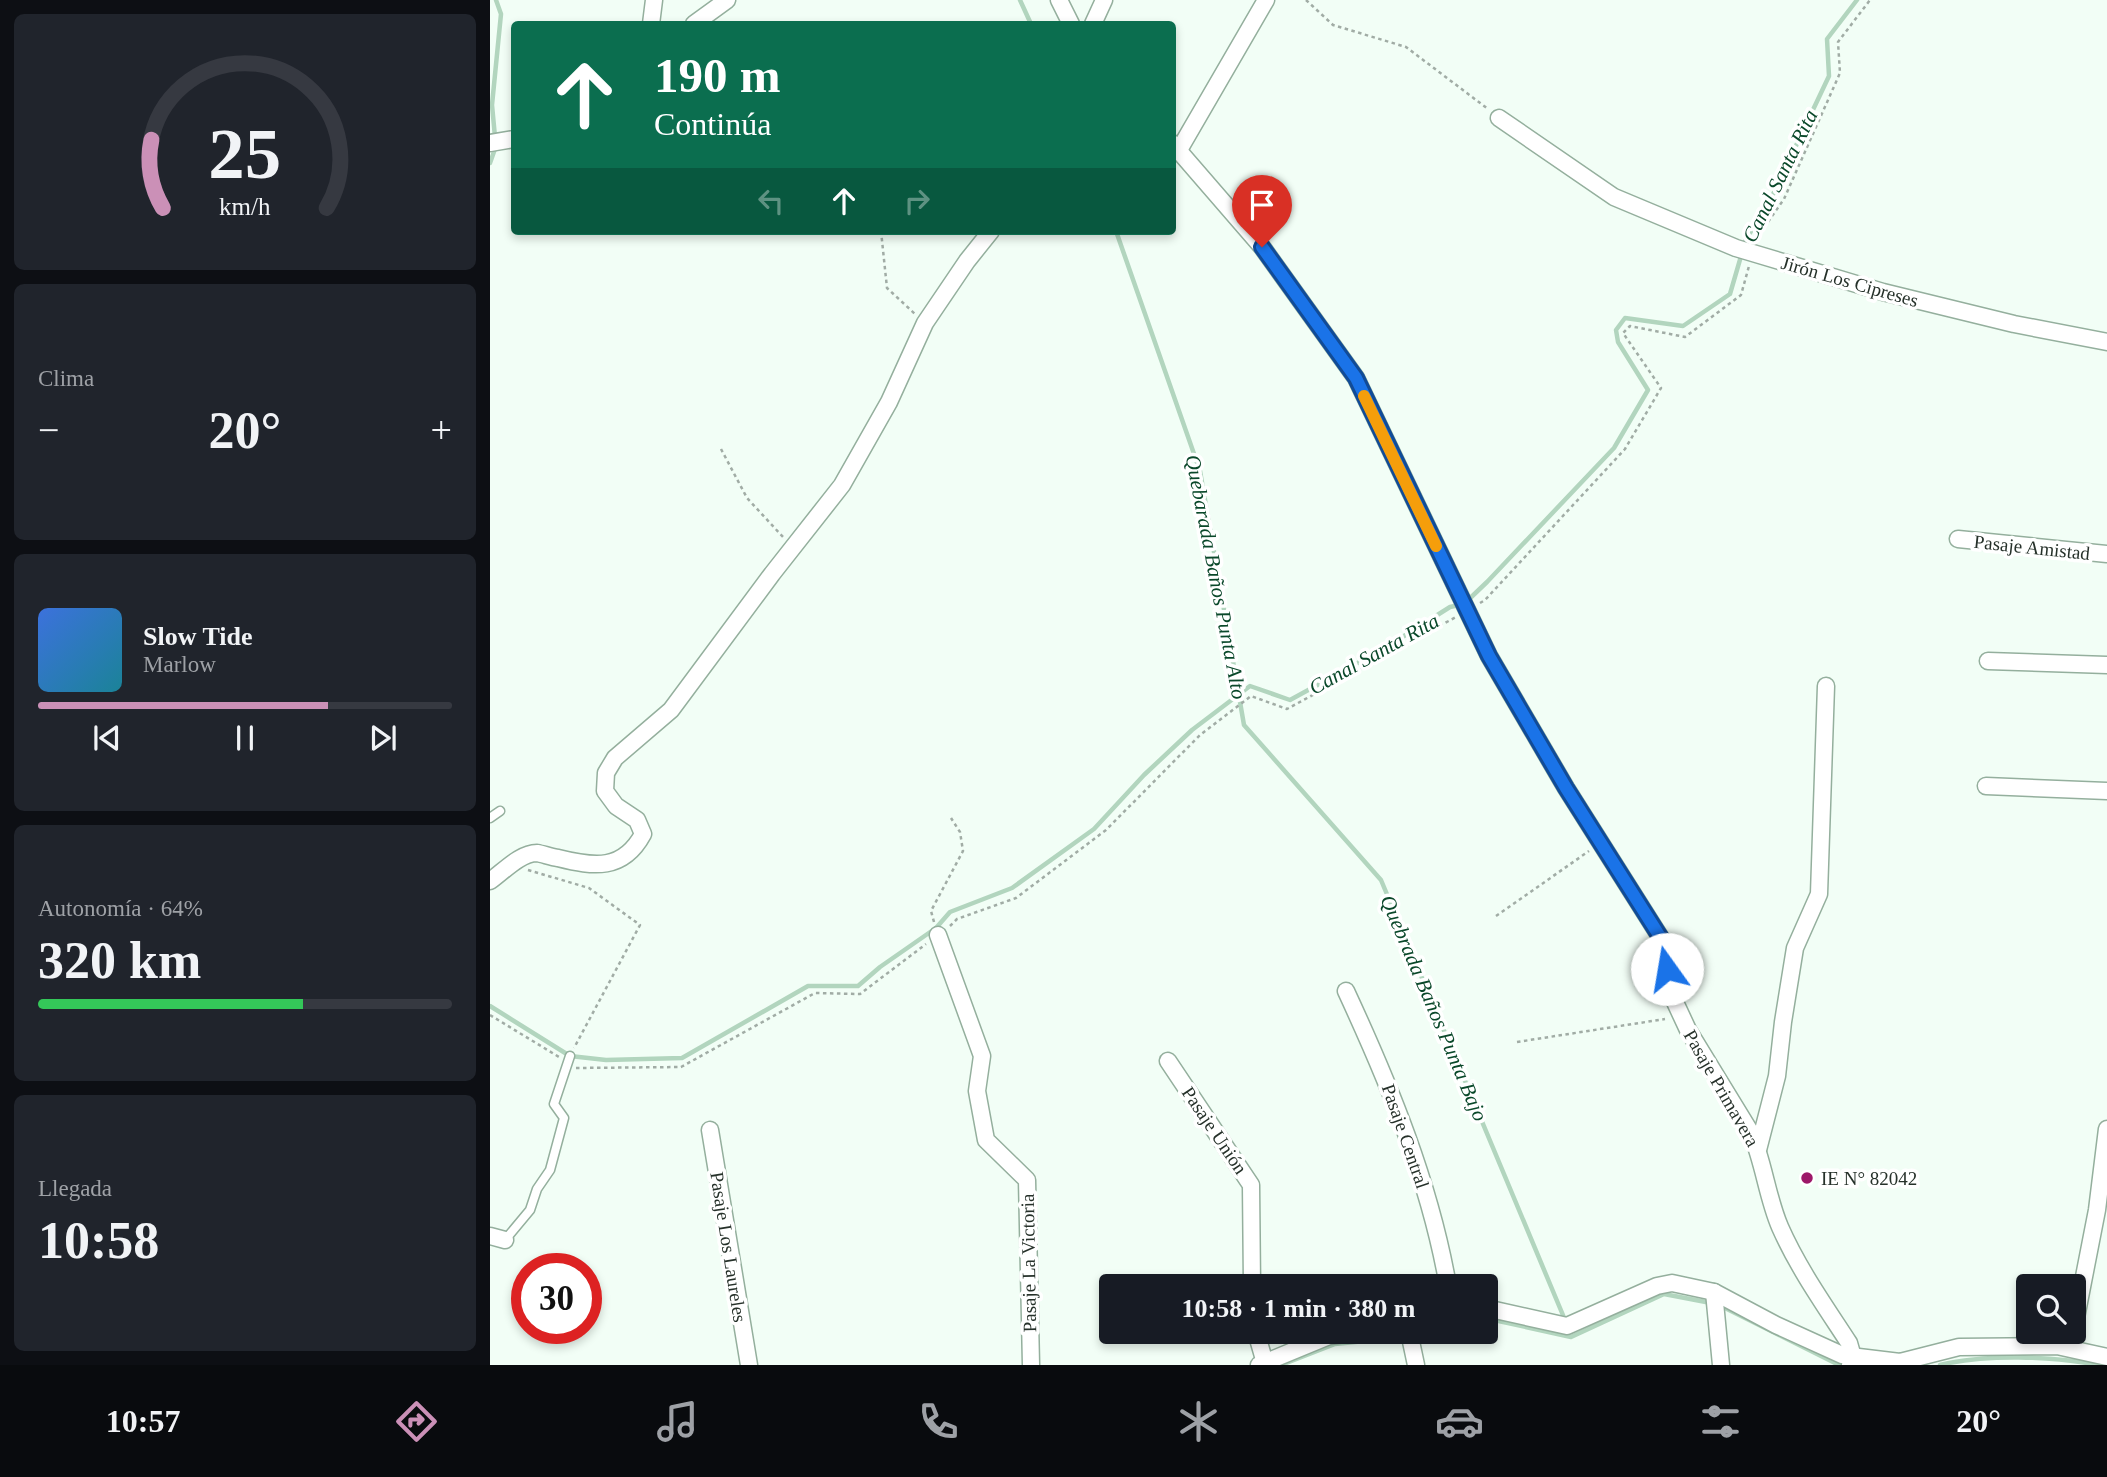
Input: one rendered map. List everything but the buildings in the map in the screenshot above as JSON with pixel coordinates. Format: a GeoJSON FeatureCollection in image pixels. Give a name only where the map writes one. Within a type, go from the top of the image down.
{"type":"FeatureCollection","features":[{"type":"Feature","properties":{"kind":"street"},"geometry":{"type":"LineString","coordinates":[[651,21],[654,0]]}},
{"type":"Feature","properties":{"kind":"street"},"geometry":{"type":"LineString","coordinates":[[698,21],[727,0]]}},
{"type":"Feature","properties":{"kind":"street"},"geometry":{"type":"LineString","coordinates":[[1059,0],[1070,21]]}},
{"type":"Feature","properties":{"kind":"street"},"geometry":{"type":"LineString","coordinates":[[1094,21],[1104,0]]}},
{"type":"Feature","properties":{"kind":"street"},"geometry":{"type":"LineString","coordinates":[[1176,147],[1266,0]]}},
{"type":"Feature","properties":{"kind":"street","name":"Jirón Los Cipreses"},"geometry":{"type":"LineString","coordinates":[[1500,118],[1614,197],[1736,248],[1896,295],[2014,324],[2107,342]]}},
{"type":"Feature","properties":{"kind":"street","name":"Pasaje Primavera"},"geometry":{"type":"LineString","coordinates":[[1176,147],[1262,247],[1356,378],[1489,656],[1664,943],[1675,1002],[1758,1150],[1780,1225],[1802,1270],[1849,1343],[1851,1361]]}},
{"type":"Feature","properties":{"kind":"street"},"geometry":{"type":"LineString","coordinates":[[490,881],[518,859],[535,853],[596,866],[619,860],[636,848],[643,834],[637,820],[615,806],[606,791],[607,773],[615,758],[671,710],[842,485],[889,402],[925,323],[987,235]]}},
{"type":"Feature","properties":{"kind":"street","name":"Pasaje Amistad"},"geometry":{"type":"LineString","coordinates":[[1958,539],[2107,555]]}},
{"type":"Feature","properties":{"kind":"street"},"geometry":{"type":"LineString","coordinates":[[1988,661],[2107,666]]}},
{"type":"Feature","properties":{"kind":"street"},"geometry":{"type":"LineString","coordinates":[[1758,1150],[1777,1076],[1795,948],[1819,894],[1826,686]]}},
{"type":"Feature","properties":{"kind":"street"},"geometry":{"type":"LineString","coordinates":[[1986,786],[2107,791]]}},
{"type":"Feature","properties":{"kind":"street","name":"Pasaje La Victoria"},"geometry":{"type":"LineString","coordinates":[[938,935],[982,1056],[976,1091],[986,1140],[1027,1180],[1031,1365]]}},
{"type":"Feature","properties":{"kind":"street","name":"Pasaje Central"},"geometry":{"type":"LineString","coordinates":[[1346,991],[1387,1080],[1422,1176],[1445,1274]]}},
{"type":"Feature","properties":{"kind":"street","name":"Pasaje Unión"},"geometry":{"type":"LineString","coordinates":[[1168,1061],[1251,1185],[1252,1274]]}},
{"type":"Feature","properties":{"kind":"street"},"geometry":{"type":"LineString","coordinates":[[2084,1274],[2097,1210],[2107,1129]]}},
{"type":"Feature","properties":{"kind":"street","name":"Pasaje Los Laureles"},"geometry":{"type":"LineString","coordinates":[[710,1130],[749,1365]]}},
{"type":"Feature","properties":{"kind":"street"},"geometry":{"type":"LineString","coordinates":[[1498,1311],[1567,1326],[1657,1286],[1672,1283],[1714,1292],[1851,1361],[1900,1362],[1959,1347],[2016,1341]]}},
{"type":"Feature","properties":{"kind":"street"},"geometry":{"type":"LineString","coordinates":[[1714,1292],[1721,1365]]}},
{"type":"Feature","properties":{"kind":"street"},"geometry":{"type":"LineString","coordinates":[[1258,1344],[1262,1364],[1310,1344]]}},
{"type":"Feature","properties":{"kind":"street"},"geometry":{"type":"LineString","coordinates":[[1412,1344],[1416,1365]]}},
{"type":"Feature","properties":{"kind":"street"},"geometry":{"type":"LineString","coordinates":[[2086,1344],[2107,1357]]}},
{"type":"Feature","properties":{"kind":"lane"},"geometry":{"type":"LineString","coordinates":[[490,818],[500,811]]}},
{"type":"Feature","properties":{"kind":"lane"},"geometry":{"type":"LineString","coordinates":[[497,1238],[530,1209],[537,1189],[550,1170],[564,1118],[554,1104],[569,1060]]}},
{"type":"Feature","properties":{"kind":"path"},"geometry":{"type":"LineString","coordinates":[[1306,0],[1333,25],[1406,47],[1500,118]]}},
{"type":"Feature","properties":{"kind":"path"},"geometry":{"type":"LineString","coordinates":[[490,1015],[569,1060],[576,1068],[681,1067],[815,993],[860,994],[957,919],[1016,898],[1106,830],[1200,735],[1251,696],[1287,709],[1465,607],[1485,600],[1625,449],[1661,388],[1623,333],[1630,326],[1685,337],[1741,295],[1756,239],[1784,199],[1840,73],[1838,42],[1870,0]]}},
{"type":"Feature","properties":{"kind":"path"},"geometry":{"type":"LineString","coordinates":[[881,235],[887,288],[925,323]]}},
{"type":"Feature","properties":{"kind":"path"},"geometry":{"type":"LineString","coordinates":[[721,449],[747,498],[793,547]]}},
{"type":"Feature","properties":{"kind":"path"},"geometry":{"type":"LineString","coordinates":[[938,935],[931,911],[962,850],[960,832],[951,818]]}},
{"type":"Feature","properties":{"kind":"path"},"geometry":{"type":"LineString","coordinates":[[1496,916],[1601,843]]}},
{"type":"Feature","properties":{"kind":"path"},"geometry":{"type":"LineString","coordinates":[[511,866],[589,888],[640,925],[569,1060]]}},
{"type":"Feature","properties":{"kind":"path"},"geometry":{"type":"LineString","coordinates":[[1517,1042],[1682,1017]]}},
{"type":"Feature","properties":{"kind":"waterway"},"geometry":{"type":"LineString","coordinates":[[495,137],[492,105],[501,14],[496,0]]}},
{"type":"Feature","properties":{"kind":"waterway","name":"Quebarada Baños Punta Alto"},"geometry":{"type":"LineString","coordinates":[[1020,0],[1030,21]]}},
{"type":"Feature","properties":{"kind":"waterway","name":"Canal Santa Rita"},"geometry":{"type":"LineString","coordinates":[[490,1006],[570,1056],[606,1060],[682,1058],[808,986],[858,986],[880,967],[936,928],[950,912],[1012,888],[1094,829],[1144,775],[1192,730],[1250,686],[1290,700],[1385,648],[1450,607],[1464,604],[1614,448],[1648,390],[1618,342],[1616,330],[1625,318],[1683,326],[1730,294],[1746,239],[1768,205],[1829,76],[1827,39],[1857,0]]}},
{"type":"Feature","properties":{"kind":"waterway"},"geometry":{"type":"LineString","coordinates":[[490,163],[496,146]]}},
{"type":"Feature","properties":{"kind":"waterway","name":"Quebrada Baños Punta Bajo"},"geometry":{"type":"LineString","coordinates":[[1117,235],[1200,471],[1244,725],[1381,880],[1565,1320]]}},
{"type":"Feature","properties":{"kind":"waterway"},"geometry":{"type":"LineString","coordinates":[[1498,1321],[1571,1337],[1664,1294],[1711,1303]]}},
{"type":"Feature","properties":{"kind":"waterway"},"geometry":{"type":"LineString","coordinates":[[1719,1305],[1839,1365]]}},
{"type":"Feature","properties":{"kind":"waterway"},"geometry":{"type":"LineString","coordinates":[[1281,1365],[1335,1344]]}},
{"type":"Feature","properties":{"kind":"waterway"},"geometry":{"type":"LineString","coordinates":[[1940,1365],[1977,1359],[2019,1358],[2098,1365]]}},
{"type":"Feature","properties":{"kind":"slow traffic"},"geometry":{"type":"LineString","coordinates":[[1364,396],[1436,546]]}},
{"type":"Feature","properties":{"kind":"place","name":"IE N° 82042"},"geometry":{"type":"Point","coordinates":[1807,1178]}},
{"type":"Feature","properties":{"kind":"route"},"geometry":{"type":"LineString","coordinates":[[1262,247],[1356,378],[1489,656],[1566,788],[1664,943],[1667,969]]}}]}
